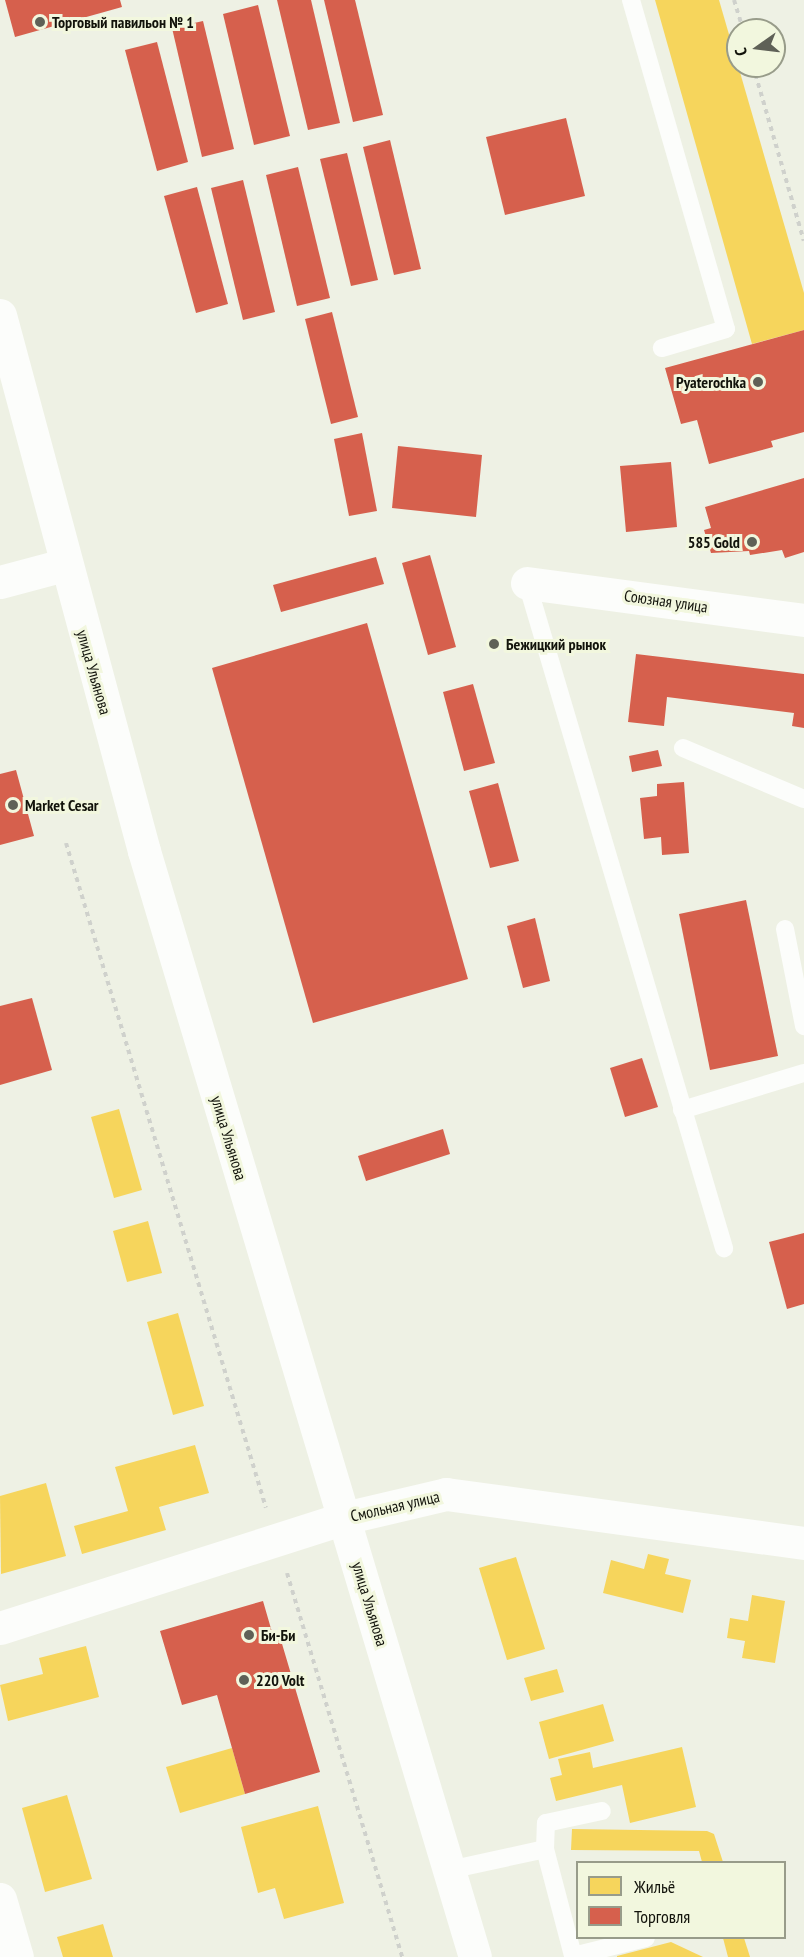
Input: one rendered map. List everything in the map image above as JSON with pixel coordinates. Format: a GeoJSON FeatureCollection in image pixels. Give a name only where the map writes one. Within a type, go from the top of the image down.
{"type":"FeatureCollection","features":[{"type":"Feature","properties":{"kind":"main road","name":"улица Ульянова"},"geometry":{"type":"LineString","coordinates":[[0,315],[64,565],[144,851],[475,1957]]}},
{"type":"Feature","properties":{"kind":"main road"},"geometry":{"type":"LineString","coordinates":[[0,582],[64,565]]}},
{"type":"Feature","properties":{"kind":"main road","name":"Союзная улица"},"geometry":{"type":"LineString","coordinates":[[527,583],[804,621]]}},
{"type":"Feature","properties":{"kind":"main road","name":"Смольная улица"},"geometry":{"type":"LineString","coordinates":[[0,1628],[344,1518],[446,1494],[804,1543]]}},
{"type":"Feature","properties":{"kind":"main road"},"geometry":{"type":"LineString","coordinates":[[0,1899],[17,1957]]}},
{"type":"Feature","properties":{"kind":"lane"},"geometry":{"type":"LineString","coordinates":[[631,0],[726,329],[662,348]]}},
{"type":"Feature","properties":{"kind":"lane"},"geometry":{"type":"LineString","coordinates":[[527,583],[724,1248]]}},
{"type":"Feature","properties":{"kind":"lane"},"geometry":{"type":"LineString","coordinates":[[683,748],[804,799]]}},
{"type":"Feature","properties":{"kind":"lane"},"geometry":{"type":"LineString","coordinates":[[785,929],[804,1026]]}},
{"type":"Feature","properties":{"kind":"lane"},"geometry":{"type":"LineString","coordinates":[[682,1110],[804,1073]]}},
{"type":"Feature","properties":{"kind":"lane"},"geometry":{"type":"LineString","coordinates":[[602,1811],[546,1823],[545,1849],[573,1956],[642,1939]]}},
{"type":"Feature","properties":{"kind":"lane"},"geometry":{"type":"LineString","coordinates":[[449,1870],[545,1849]]}},
{"type":"Feature","properties":{"kind":"path"},"geometry":{"type":"LineString","coordinates":[[734,0],[739,18]]}},
{"type":"Feature","properties":{"kind":"path"},"geometry":{"type":"LineString","coordinates":[[756,78],[804,241]]}},
{"type":"Feature","properties":{"kind":"path"},"geometry":{"type":"LineString","coordinates":[[66,843],[402,1957]]}},
{"type":"Feature","properties":{"kind":"building: Жильё"},"geometry":{"type":"Polygon","coordinates":[[[655,0],[719,0],[726,24],[726,78],[742,78],[804,293],[804,330],[752,344],[655,0]]]}},
{"type":"Feature","properties":{"kind":"building: Жильё"},"geometry":{"type":"Polygon","coordinates":[[[119,1109],[142,1190],[114,1198],[91,1117],[119,1109]]]}},
{"type":"Feature","properties":{"kind":"building: Жильё"},"geometry":{"type":"Polygon","coordinates":[[[148,1221],[162,1273],[127,1282],[113,1231],[148,1221]]]}},
{"type":"Feature","properties":{"kind":"building: Жильё"},"geometry":{"type":"Polygon","coordinates":[[[178,1313],[204,1406],[173,1415],[147,1322],[178,1313]]]}},
{"type":"Feature","properties":{"kind":"building: Жильё"},"geometry":{"type":"Polygon","coordinates":[[[195,1445],[209,1493],[159,1507],[166,1530],[82,1554],[74,1526],[128,1511],[115,1467],[195,1445]]]}},
{"type":"Feature","properties":{"kind":"building: Жильё"},"geometry":{"type":"Polygon","coordinates":[[[46,1483],[66,1556],[1,1574],[0,1496],[46,1483]]]}},
{"type":"Feature","properties":{"kind":"building: Жильё"},"geometry":{"type":"Polygon","coordinates":[[[648,1554],[669,1559],[665,1574],[691,1580],[683,1613],[603,1593],[611,1560],[644,1569],[648,1554]]]}},
{"type":"Feature","properties":{"kind":"building: Жильё"},"geometry":{"type":"Polygon","coordinates":[[[516,1557],[545,1649],[507,1660],[479,1568],[516,1557]]]}},
{"type":"Feature","properties":{"kind":"building: Жильё"},"geometry":{"type":"Polygon","coordinates":[[[752,1595],[785,1601],[775,1663],[742,1658],[745,1641],[727,1638],[730,1618],[748,1621],[752,1595]]]}},
{"type":"Feature","properties":{"kind":"building: Жильё"},"geometry":{"type":"Polygon","coordinates":[[[86,1646],[99,1697],[8,1721],[0,1685],[43,1674],[39,1658],[86,1646]]]}},
{"type":"Feature","properties":{"kind":"building: Жильё"},"geometry":{"type":"Polygon","coordinates":[[[557,1669],[564,1692],[531,1701],[524,1678],[557,1669]]]}},
{"type":"Feature","properties":{"kind":"building: Жильё"},"geometry":{"type":"Polygon","coordinates":[[[603,1704],[614,1741],[549,1759],[539,1722],[603,1704]]]}},
{"type":"Feature","properties":{"kind":"building: Жильё"},"geometry":{"type":"Polygon","coordinates":[[[682,1747],[696,1807],[630,1823],[622,1785],[556,1801],[550,1778],[562,1775],[558,1759],[590,1752],[593,1768],[682,1747]]]}},
{"type":"Feature","properties":{"kind":"building: Жильё"},"geometry":{"type":"Polygon","coordinates":[[[232,1748],[245,1794],[180,1813],[166,1767],[232,1748]]]}},
{"type":"Feature","properties":{"kind":"building: Жильё"},"geometry":{"type":"Polygon","coordinates":[[[67,1795],[92,1879],[45,1892],[22,1808],[67,1795]]]}},
{"type":"Feature","properties":{"kind":"building: Жильё"},"geometry":{"type":"Polygon","coordinates":[[[318,1806],[344,1903],[284,1919],[275,1888],[258,1893],[241,1827],[318,1806]]]}},
{"type":"Feature","properties":{"kind":"building: Жильё"},"geometry":{"type":"Polygon","coordinates":[[[572,1829],[707,1831],[714,1834],[723,1861],[702,1861],[699,1851],[571,1850],[572,1829]]]}},
{"type":"Feature","properties":{"kind":"building: Жильё"},"geometry":{"type":"Polygon","coordinates":[[[103,1924],[113,1957],[63,1957],[57,1937],[103,1924]]]}},
{"type":"Feature","properties":{"kind":"building: Жильё"},"geometry":{"type":"Polygon","coordinates":[[[723,1939],[744,1939],[750,1957],[728,1957],[723,1939]]]}},
{"type":"Feature","properties":{"kind":"building: Жильё"},"geometry":{"type":"Polygon","coordinates":[[[671,1942],[703,1957],[617,1957],[617,1956],[671,1942]]]}},
{"type":"Feature","properties":{"kind":"building: Торговля","name":"Торговый павильон № 1"},"geometry":{"type":"Polygon","coordinates":[[[5,0],[120,0],[122,7],[15,37],[5,0]]]}},
{"type":"Feature","properties":{"kind":"building: Торговля"},"geometry":{"type":"Polygon","coordinates":[[[277,0],[311,0],[340,123],[308,130],[277,0]]]}},
{"type":"Feature","properties":{"kind":"building: Торговля"},"geometry":{"type":"Polygon","coordinates":[[[324,0],[355,0],[383,115],[353,122],[324,0]]]}},
{"type":"Feature","properties":{"kind":"building: Торговля"},"geometry":{"type":"Polygon","coordinates":[[[258,5],[290,136],[254,145],[223,14],[258,5]]]}},
{"type":"Feature","properties":{"kind":"building: Торговля"},"geometry":{"type":"Polygon","coordinates":[[[203,21],[234,149],[202,157],[172,28],[203,21]]]}},
{"type":"Feature","properties":{"kind":"building: Торговля"},"geometry":{"type":"Polygon","coordinates":[[[157,42],[188,162],[157,171],[125,50],[157,42]]]}},
{"type":"Feature","properties":{"kind":"building: Торговля"},"geometry":{"type":"Polygon","coordinates":[[[566,118],[585,196],[505,215],[486,137],[566,118]]]}},
{"type":"Feature","properties":{"kind":"building: Торговля"},"geometry":{"type":"Polygon","coordinates":[[[390,140],[421,269],[394,275],[363,147],[390,140]]]}},
{"type":"Feature","properties":{"kind":"building: Торговля"},"geometry":{"type":"Polygon","coordinates":[[[347,153],[378,280],[351,286],[320,159],[347,153]]]}},
{"type":"Feature","properties":{"kind":"building: Торговля"},"geometry":{"type":"Polygon","coordinates":[[[298,167],[330,298],[297,306],[266,175],[298,167]]]}},
{"type":"Feature","properties":{"kind":"building: Торговля"},"geometry":{"type":"Polygon","coordinates":[[[243,180],[275,312],[243,320],[211,188],[243,180]]]}},
{"type":"Feature","properties":{"kind":"building: Торговля"},"geometry":{"type":"Polygon","coordinates":[[[197,187],[228,304],[196,313],[164,196],[197,187]]]}},
{"type":"Feature","properties":{"kind":"building: Торговля"},"geometry":{"type":"Polygon","coordinates":[[[332,312],[358,417],[331,424],[305,319],[332,312]]]}},
{"type":"Feature","properties":{"kind":"building: Торговля"},"geometry":{"type":"Polygon","coordinates":[[[804,330],[804,432],[771,441],[773,447],[709,464],[697,420],[681,424],[665,368],[804,330]]]}},
{"type":"Feature","properties":{"kind":"building: Торговля"},"geometry":{"type":"Polygon","coordinates":[[[362,433],[377,511],[349,516],[334,439],[362,433]]]}},
{"type":"Feature","properties":{"kind":"building: Торговля"},"geometry":{"type":"Polygon","coordinates":[[[398,446],[482,455],[476,517],[392,508],[398,446]]]}},
{"type":"Feature","properties":{"kind":"building: Торговля"},"geometry":{"type":"Polygon","coordinates":[[[671,462],[677,527],[626,532],[620,466],[671,462]]]}},
{"type":"Feature","properties":{"kind":"building: Торговля"},"geometry":{"type":"Polygon","coordinates":[[[804,478],[804,552],[785,558],[782,550],[750,555],[749,551],[711,553],[704,530],[711,528],[705,507],[804,478]]]}},
{"type":"Feature","properties":{"kind":"building: Торговля"},"geometry":{"type":"Polygon","coordinates":[[[430,555],[456,647],[428,655],[402,563],[430,555]]]}},
{"type":"Feature","properties":{"kind":"building: Торговля"},"geometry":{"type":"Polygon","coordinates":[[[376,557],[384,584],[281,612],[273,585],[376,557]]]}},
{"type":"Feature","properties":{"kind":"building: Торговля"},"geometry":{"type":"Polygon","coordinates":[[[367,623],[468,979],[313,1023],[212,668],[367,623]]]}},
{"type":"Feature","properties":{"kind":"building: Торговля"},"geometry":{"type":"Polygon","coordinates":[[[636,654],[804,674],[804,728],[792,726],[794,713],[667,697],[664,726],[628,722],[636,654]]]}},
{"type":"Feature","properties":{"kind":"building: Торговля"},"geometry":{"type":"Polygon","coordinates":[[[473,684],[495,763],[464,771],[443,692],[473,684]]]}},
{"type":"Feature","properties":{"kind":"building: Торговля"},"geometry":{"type":"Polygon","coordinates":[[[658,750],[662,766],[632,772],[629,756],[658,750]]]}},
{"type":"Feature","properties":{"kind":"building: Торговля","name":"Market Cesar"},"geometry":{"type":"Polygon","coordinates":[[[16,770],[34,836],[0,845],[0,774],[16,770]]]}},
{"type":"Feature","properties":{"kind":"building: Торговля"},"geometry":{"type":"Polygon","coordinates":[[[684,782],[689,853],[662,855],[661,837],[644,839],[640,798],[657,796],[657,784],[684,782]]]}},
{"type":"Feature","properties":{"kind":"building: Торговля"},"geometry":{"type":"Polygon","coordinates":[[[498,783],[519,861],[490,868],[469,791],[498,783]]]}},
{"type":"Feature","properties":{"kind":"building: Торговля"},"geometry":{"type":"Polygon","coordinates":[[[746,900],[778,1056],[710,1070],[679,914],[746,900]]]}},
{"type":"Feature","properties":{"kind":"building: Торговля"},"geometry":{"type":"Polygon","coordinates":[[[535,918],[550,981],[523,988],[507,926],[535,918]]]}},
{"type":"Feature","properties":{"kind":"building: Торговля"},"geometry":{"type":"Polygon","coordinates":[[[32,998],[52,1070],[0,1085],[0,1006],[32,998]]]}},
{"type":"Feature","properties":{"kind":"building: Торговля"},"geometry":{"type":"Polygon","coordinates":[[[642,1058],[658,1107],[625,1117],[610,1068],[642,1058]]]}},
{"type":"Feature","properties":{"kind":"building: Торговля"},"geometry":{"type":"Polygon","coordinates":[[[443,1129],[450,1154],[366,1181],[358,1156],[443,1129]]]}},
{"type":"Feature","properties":{"kind":"building: Торговля"},"geometry":{"type":"Polygon","coordinates":[[[804,1233],[804,1304],[787,1309],[769,1242],[804,1233]]]}},
{"type":"Feature","properties":{"kind":"building: Торговля"},"geometry":{"type":"Polygon","coordinates":[[[263,1601],[274,1639],[280,1637],[320,1772],[245,1794],[217,1695],[182,1705],[160,1631],[263,1601]]]}},
{"type":"Feature","properties":{"kind":"place","name":"Торговый павильон № 1"},"geometry":{"type":"Point","coordinates":[40,22]}},
{"type":"Feature","properties":{"kind":"place","name":"Pyaterochka"},"geometry":{"type":"Point","coordinates":[758,382]}},
{"type":"Feature","properties":{"kind":"place","name":"585 Gold"},"geometry":{"type":"Point","coordinates":[752,542]}},
{"type":"Feature","properties":{"kind":"place","name":"Бежицкий рынок"},"geometry":{"type":"Point","coordinates":[494,644]}},
{"type":"Feature","properties":{"kind":"place","name":"Market Cesar"},"geometry":{"type":"Point","coordinates":[13,805]}},
{"type":"Feature","properties":{"kind":"place","name":"Би-Би"},"geometry":{"type":"Point","coordinates":[249,1635]}},
{"type":"Feature","properties":{"kind":"place","name":"220 Volt"},"geometry":{"type":"Point","coordinates":[244,1680]}}]}
